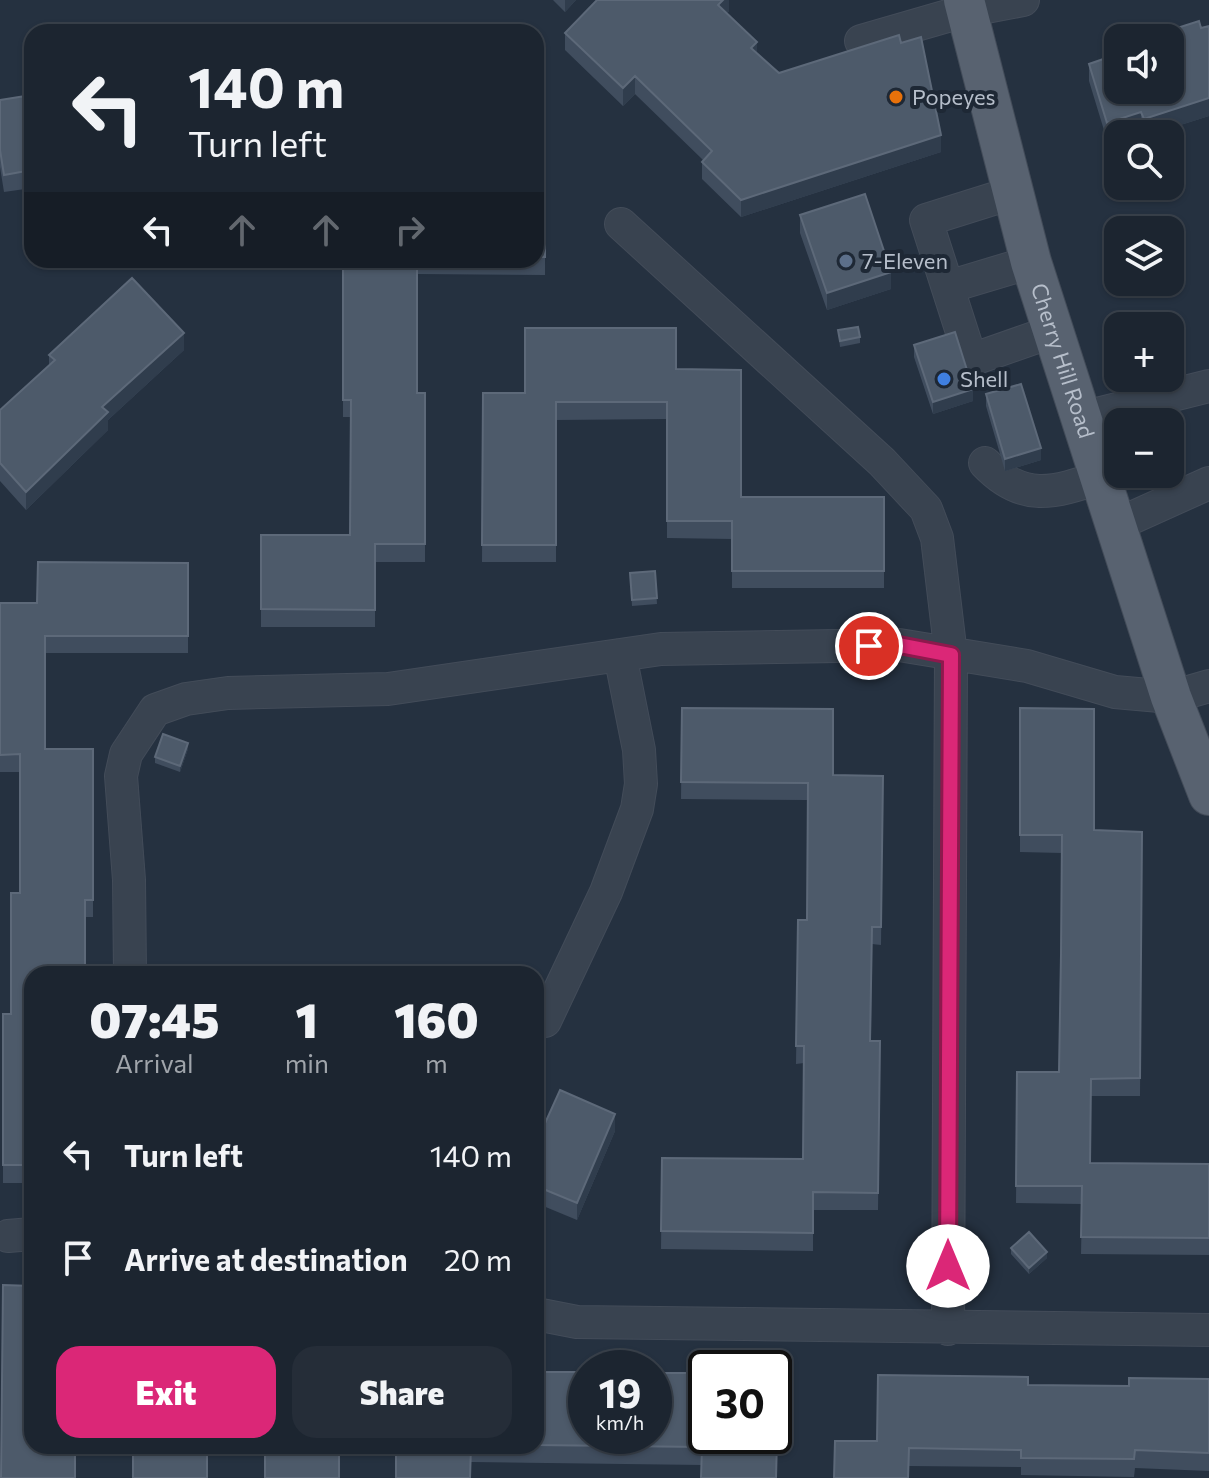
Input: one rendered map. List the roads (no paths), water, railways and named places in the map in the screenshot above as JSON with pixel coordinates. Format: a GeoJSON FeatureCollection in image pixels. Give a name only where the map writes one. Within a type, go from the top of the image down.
{"type":"FeatureCollection","features":[{"type":"Feature","properties":{"kind":"main road","name":"Cherry Hill Road"},"geometry":{"type":"LineString","coordinates":[[964,5],[1031,262],[1171,697],[1209,795]]}},
{"type":"Feature","properties":{"kind":"street"},"geometry":{"type":"LineString","coordinates":[[861,41],[964,5],[1023,0]]}},
{"type":"Feature","properties":{"kind":"street"},"geometry":{"type":"LineString","coordinates":[[1012,193],[926,220],[971,360],[1054,331]]}},
{"type":"Feature","properties":{"kind":"street"},"geometry":{"type":"LineString","coordinates":[[621,224],[882,462],[926,509],[937,538],[951,655],[948,1329]]}},
{"type":"Feature","properties":{"kind":"street"},"geometry":{"type":"LineString","coordinates":[[948,287],[1031,262]]}},
{"type":"Feature","properties":{"kind":"street"},"geometry":{"type":"LineString","coordinates":[[1081,418],[1209,386]]}},
{"type":"Feature","properties":{"kind":"street"},"geometry":{"type":"LineString","coordinates":[[985,463],[1002,480],[1029,491],[1058,491],[1101,477]]}},
{"type":"Feature","properties":{"kind":"street"},"geometry":{"type":"LineString","coordinates":[[1116,525],[1209,483]]}},
{"type":"Feature","properties":{"kind":"street"},"geometry":{"type":"LineString","coordinates":[[130,966],[129,880],[121,776],[126,754],[155,710],[186,699],[228,693],[388,689],[661,649],[899,645],[1027,666],[1115,692],[1171,697],[1209,686]]}},
{"type":"Feature","properties":{"kind":"street"},"geometry":{"type":"LineString","coordinates":[[545,1021],[606,892],[637,809],[641,784],[639,750],[620,655]]}},
{"type":"Feature","properties":{"kind":"street"},"geometry":{"type":"LineString","coordinates":[[544,1316],[577,1322],[1209,1330]]}},
{"type":"Feature","properties":{"kind":"place","name":"Popeyes"},"geometry":{"type":"Point","coordinates":[896,97]}},
{"type":"Feature","properties":{"kind":"place","name":"7-Eleven"},"geometry":{"type":"Point","coordinates":[846,261]}},
{"type":"Feature","properties":{"kind":"place","name":"Shell"},"geometry":{"type":"Point","coordinates":[944,379]}}]}
